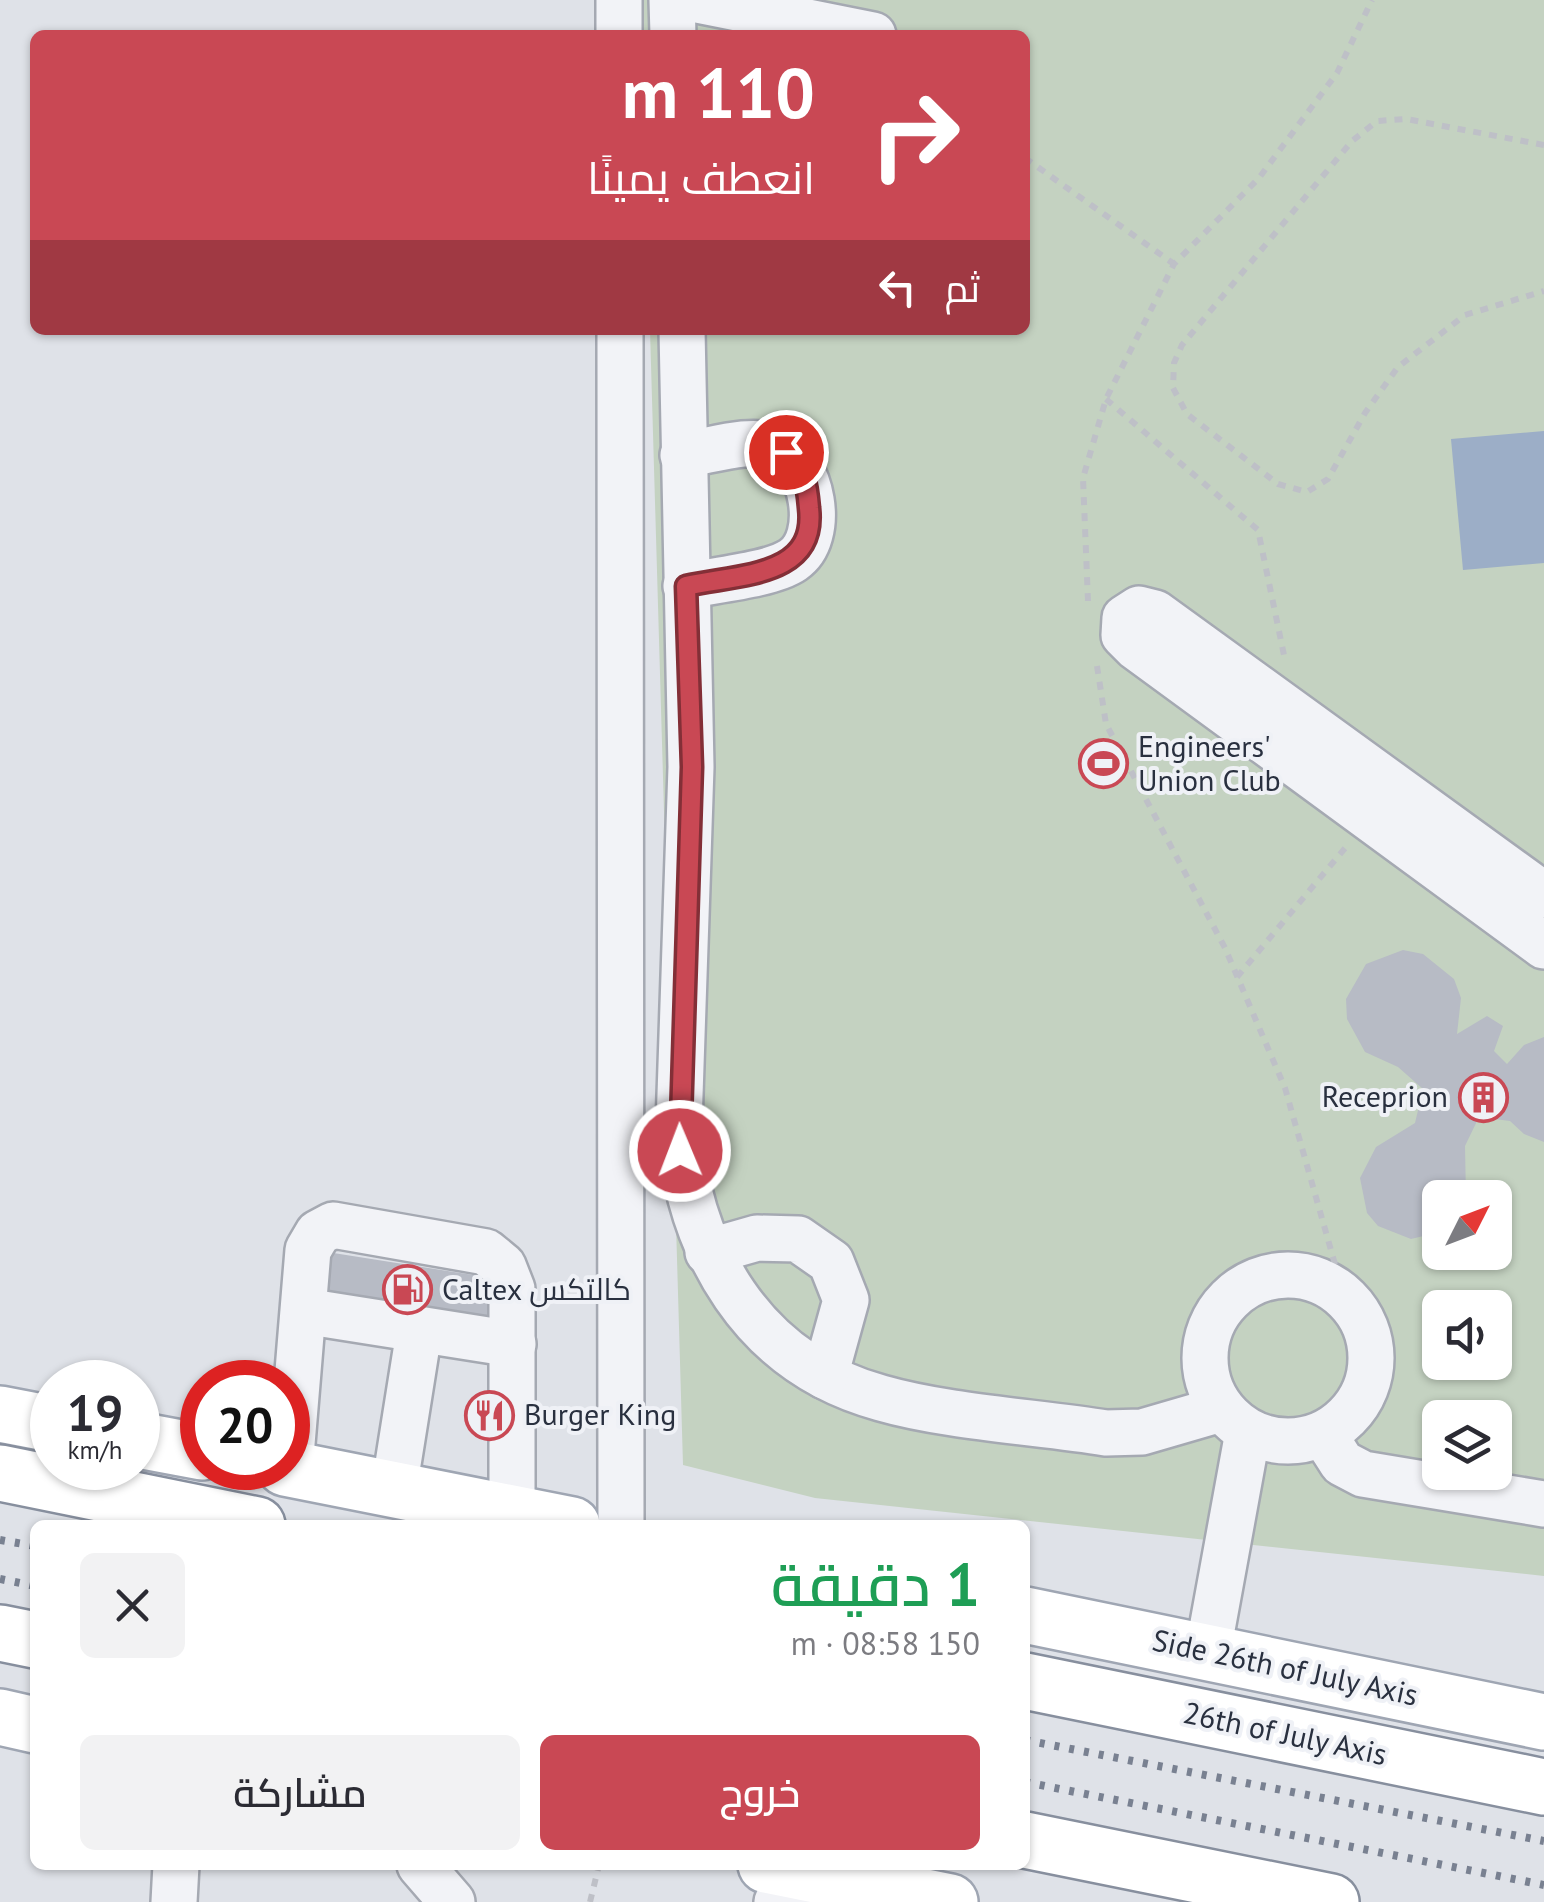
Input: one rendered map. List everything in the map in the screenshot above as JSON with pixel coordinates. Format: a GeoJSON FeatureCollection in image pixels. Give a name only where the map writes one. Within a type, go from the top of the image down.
{"type":"FeatureCollection","features":[{"type":"Feature","properties":{"kind":"main road"},"geometry":{"type":"LineString","coordinates":[[0,1414],[30,1420]]}},
{"type":"Feature","properties":{"kind":"main road"},"geometry":{"type":"LineString","coordinates":[[0,1473],[232,1520]]}},
{"type":"Feature","properties":{"kind":"main road"},"geometry":{"type":"LineString","coordinates":[[310,1473],[547,1520]]}},
{"type":"Feature","properties":{"kind":"main road","name":"Side 26th of July Axis"},"geometry":{"type":"LineString","coordinates":[[1030,1616],[1544,1722]]}},
{"type":"Feature","properties":{"kind":"main road"},"geometry":{"type":"LineString","coordinates":[[0,1633],[30,1639]]}},
{"type":"Feature","properties":{"kind":"main road","name":"26th of July Axis"},"geometry":{"type":"LineString","coordinates":[[1030,1683],[1544,1787]]}},
{"type":"Feature","properties":{"kind":"main road"},"geometry":{"type":"LineString","coordinates":[[0,1717],[30,1723]]}},
{"type":"Feature","properties":{"kind":"main road"},"geometry":{"type":"LineString","coordinates":[[1030,1841],[1331,1902]]}},
{"type":"Feature","properties":{"kind":"main road"},"geometry":{"type":"LineString","coordinates":[[792,1870],[950,1902]]}},
{"type":"Feature","properties":{"kind":"street"},"geometry":{"type":"LineString","coordinates":[[619,0],[619,30]]}},
{"type":"Feature","properties":{"kind":"street"},"geometry":{"type":"LineString","coordinates":[[672,0],[673,30]]}},
{"type":"Feature","properties":{"kind":"street"},"geometry":{"type":"LineString","coordinates":[[697,0],[848,30]]}},
{"type":"Feature","properties":{"kind":"street"},"geometry":{"type":"LineString","coordinates":[[620,335],[620,1520]]}},
{"type":"Feature","properties":{"kind":"street"},"geometry":{"type":"LineString","coordinates":[[682,335],[692,767],[678,1125],[682,1177],[708,1252],[750,1316],[788,1352],[825,1376],[880,1398],[1106,1433],[1247,1427],[1289,1442],[1324,1435],[1346,1419],[1363,1398],[1371,1371],[1371,1344],[1362,1318],[1344,1296],[1322,1281],[1295,1275],[1267,1277],[1242,1288],[1222,1306],[1209,1330],[1204,1358],[1209,1384],[1247,1427],[1219,1653]]}},
{"type":"Feature","properties":{"kind":"street"},"geometry":{"type":"LineString","coordinates":[[684,456],[756,444],[786,452],[806,475],[811,524],[803,550],[785,564],[686,586]]}},
{"type":"Feature","properties":{"kind":"street"},"geometry":{"type":"LineString","coordinates":[[1110,641],[1125,618],[1139,609],[1155,613],[1544,895]]}},
{"type":"Feature","properties":{"kind":"street"},"geometry":{"type":"LineString","coordinates":[[1110,641],[1124,635],[1544,946]]}},
{"type":"Feature","properties":{"kind":"street"},"geometry":{"type":"LineString","coordinates":[[299,1360],[308,1250],[318,1233],[333,1225],[486,1252],[495,1258],[512,1289],[512,1513]]}},
{"type":"Feature","properties":{"kind":"street"},"geometry":{"type":"LineString","coordinates":[[708,1252],[757,1238],[798,1239],[831,1262],[846,1300],[825,1376]]}},
{"type":"Feature","properties":{"kind":"street"},"geometry":{"type":"LineString","coordinates":[[304,1311],[513,1344]]}},
{"type":"Feature","properties":{"kind":"street"},"geometry":{"type":"LineString","coordinates":[[394,1490],[419,1332]]}},
{"type":"Feature","properties":{"kind":"street"},"geometry":{"type":"LineString","coordinates":[[1324,1435],[1342,1463],[1363,1474],[1544,1504]]}},
{"type":"Feature","properties":{"kind":"street"},"geometry":{"type":"LineString","coordinates":[[174,1902],[176,1870]]}},
{"type":"Feature","properties":{"kind":"street"},"geometry":{"type":"LineString","coordinates":[[424,1870],[452,1902]]}},
{"type":"Feature","properties":{"kind":"street"},"geometry":{"type":"LineString","coordinates":[[778,1902],[844,1880]]}},
{"type":"Feature","properties":{"kind":"path"},"geometry":{"type":"LineString","coordinates":[[1344,1296],[1284,1088],[1237,978],[1106,724],[1110,641],[1090,620],[1084,478],[1106,399],[1174,264],[1259,178],[1337,73],[1372,0]]}},
{"type":"Feature","properties":{"kind":"path"},"geometry":{"type":"LineString","coordinates":[[1544,146],[1406,118],[1377,121],[1352,141],[1182,344],[1174,363],[1173,388],[1187,414],[1202,426],[1278,484],[1308,492],[1328,479],[1365,412],[1398,367],[1465,315],[1544,291]]}},
{"type":"Feature","properties":{"kind":"path"},"geometry":{"type":"LineString","coordinates":[[1030,162],[1174,264]]}},
{"type":"Feature","properties":{"kind":"path"},"geometry":{"type":"LineString","coordinates":[[1106,399],[1258,530],[1296,715]]}},
{"type":"Feature","properties":{"kind":"path"},"geometry":{"type":"LineString","coordinates":[[1237,978],[1369,819]]}},
{"type":"Feature","properties":{"kind":"path"},"geometry":{"type":"LineString","coordinates":[[590,1902],[598,1870]]}},
{"type":"Feature","properties":{"kind":"green space","name":"Engineers' Union Club"},"geometry":{"type":"Polygon","coordinates":[[[641,0],[1544,0],[1544,1576],[815,1498],[683,1465],[650,335],[1030,335],[1030,30],[642,30],[641,0]]]}},
{"type":"Feature","properties":{"kind":"water"},"geometry":{"type":"Polygon","coordinates":[[[1544,431],[1544,563],[1463,570],[1451,439],[1544,431]]]}},
{"type":"Feature","properties":{"kind":"building","name":"Receprion"},"geometry":{"type":"Polygon","coordinates":[[[1403,950],[1423,954],[1454,979],[1461,998],[1457,1034],[1487,1016],[1503,1026],[1494,1051],[1507,1064],[1524,1045],[1544,1037],[1544,1142],[1524,1134],[1510,1121],[1479,1117],[1465,1146],[1466,1180],[1422,1180],[1422,1236],[1411,1239],[1378,1226],[1367,1213],[1360,1178],[1376,1147],[1415,1123],[1423,1089],[1398,1067],[1365,1052],[1347,1019],[1346,999],[1366,964],[1403,950]]]}},
{"type":"Feature","properties":{"kind":"building","name":"Caltex كالتكس"},"geometry":{"type":"Polygon","coordinates":[[[327,1252],[492,1278],[500,1328],[320,1303],[327,1252]]]}},
{"type":"Feature","properties":{"kind":"railway"},"geometry":{"type":"LineString","coordinates":[[0,1540],[30,1545]]}},
{"type":"Feature","properties":{"kind":"railway"},"geometry":{"type":"LineString","coordinates":[[0,1579],[30,1585]]}},
{"type":"Feature","properties":{"kind":"railway"},"geometry":{"type":"LineString","coordinates":[[1030,1741],[1544,1841]]}},
{"type":"Feature","properties":{"kind":"railway"},"geometry":{"type":"LineString","coordinates":[[1030,1783],[1544,1885]]}},
{"type":"Feature","properties":{"kind":"place","name":"Engineers' Union Club"},"geometry":{"type":"Point","coordinates":[1103,764]}},
{"type":"Feature","properties":{"kind":"place","name":"Receprion"},"geometry":{"type":"Point","coordinates":[1483,1097]}},
{"type":"Feature","properties":{"kind":"place","name":"Caltex كالتكس"},"geometry":{"type":"Point","coordinates":[407,1290]}},
{"type":"Feature","properties":{"kind":"place","name":"Burger King"},"geometry":{"type":"Point","coordinates":[489,1415]}},
{"type":"Feature","properties":{"kind":"route"},"geometry":{"type":"LineString","coordinates":[[680,1151],[692,767],[686,586],[785,564],[803,550],[810,538],[811,524],[806,475],[786,452]]}}]}
